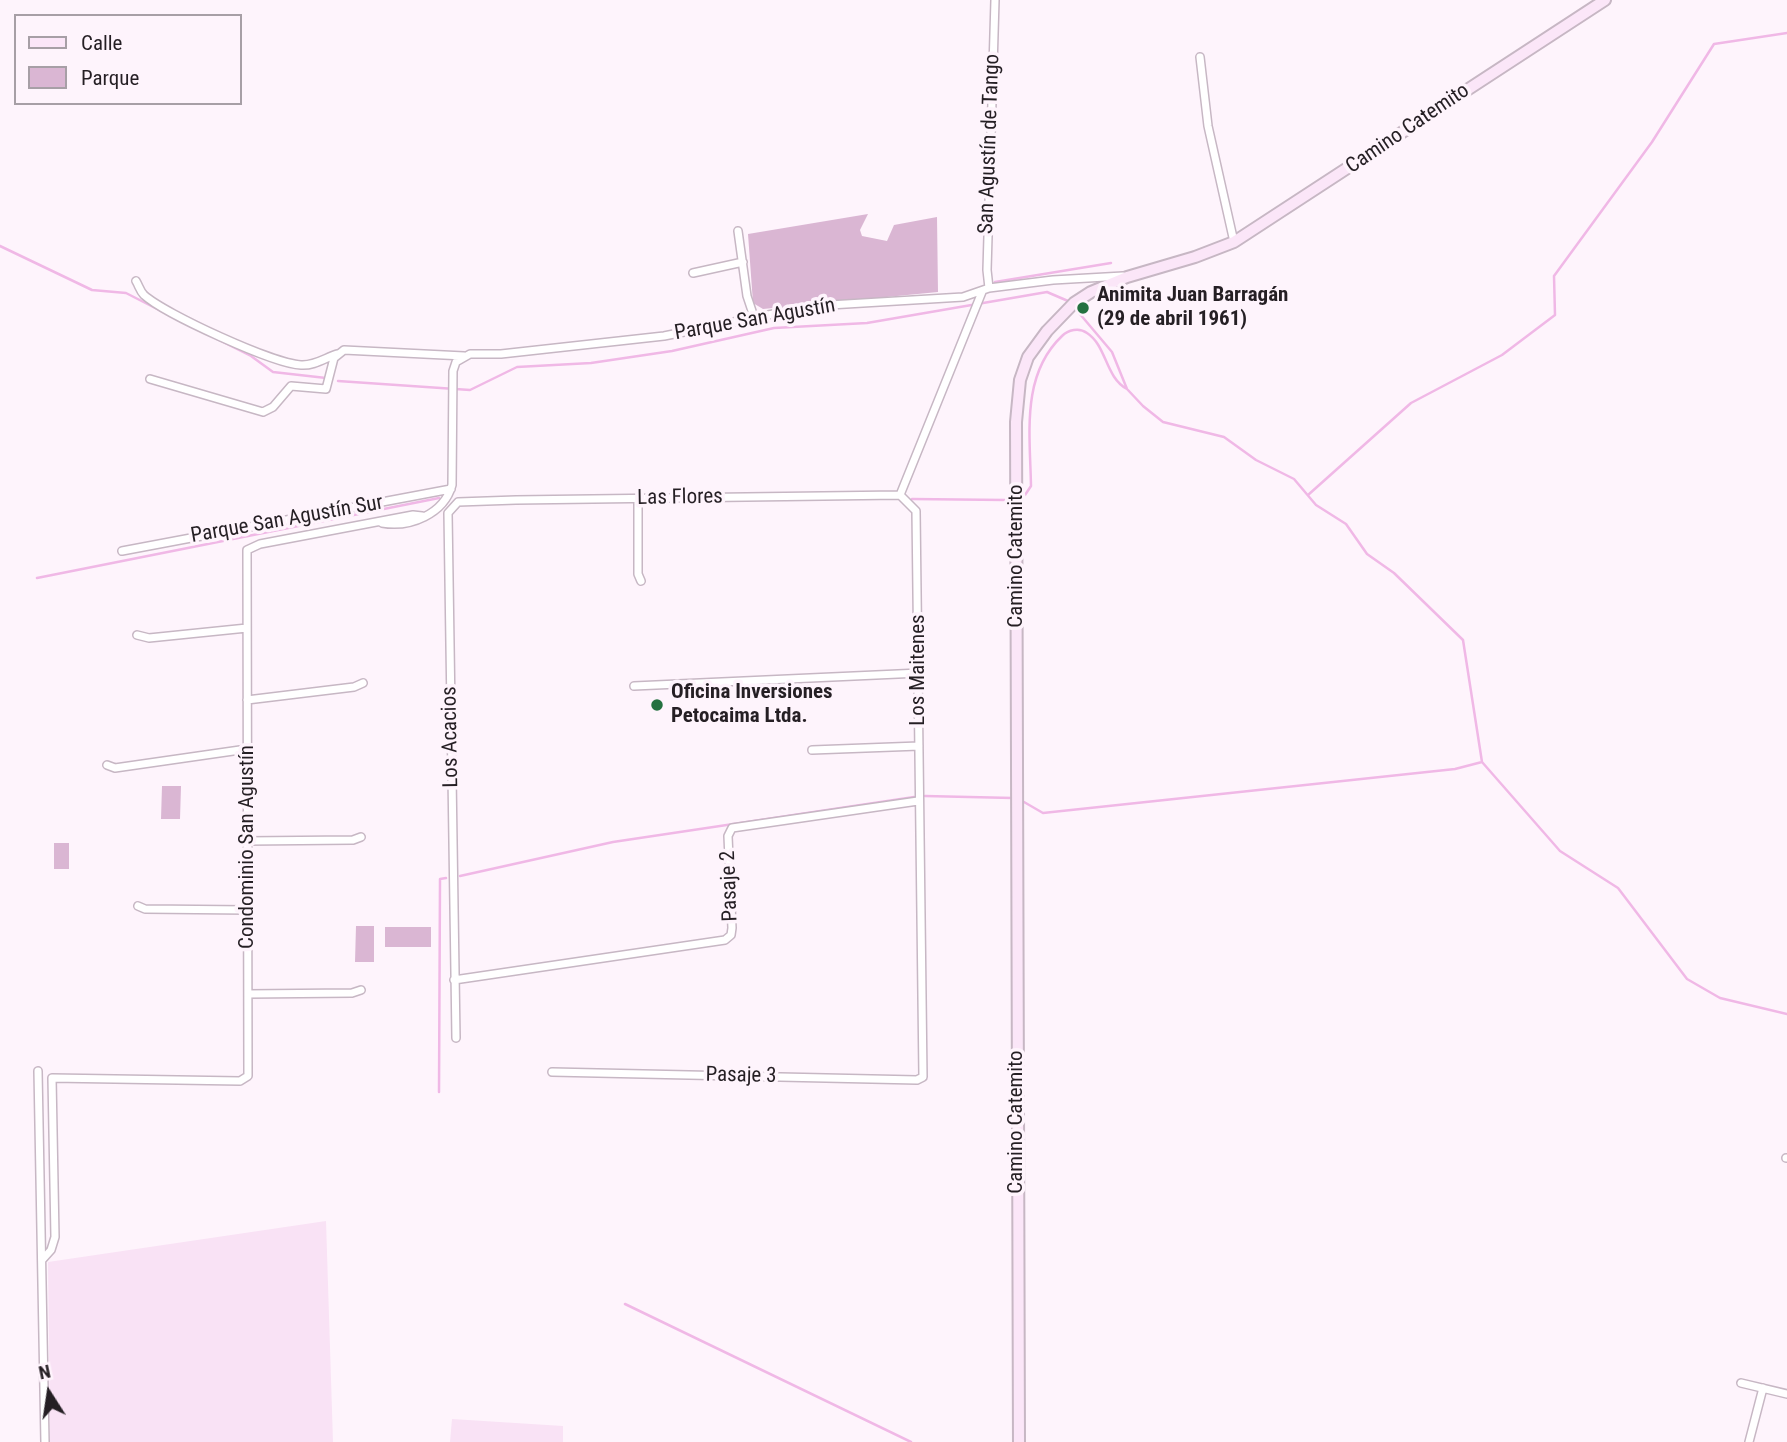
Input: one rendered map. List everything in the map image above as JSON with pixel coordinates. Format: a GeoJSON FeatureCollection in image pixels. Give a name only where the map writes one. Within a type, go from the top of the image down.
{"type":"FeatureCollection","features":[{"type":"Feature","properties":{"kind":"main road","name":"Camino Catemito"},"geometry":{"type":"LineString","coordinates":[[1019,1442],[1017,400],[1021,374],[1034,347],[1067,310],[1091,292],[1127,277],[1195,257],[1234,242],[1605,0]]}},
{"type":"Feature","properties":{"kind":"street","name":"San Agustín de Tango"},"geometry":{"type":"LineString","coordinates":[[983,293],[987,259],[995,0]]}},
{"type":"Feature","properties":{"kind":"street"},"geometry":{"type":"LineString","coordinates":[[1200,57],[1211,139],[1234,242]]}},
{"type":"Feature","properties":{"kind":"street"},"geometry":{"type":"LineString","coordinates":[[738,231],[747,296],[754,317]]}},
{"type":"Feature","properties":{"kind":"street"},"geometry":{"type":"LineString","coordinates":[[693,273],[743,262]]}},
{"type":"Feature","properties":{"kind":"street","name":"Parque San Agustín"},"geometry":{"type":"LineString","coordinates":[[136,281],[141,293],[208,331],[290,363],[312,364],[349,349],[464,356],[664,336],[813,306],[962,297],[1088,277],[1127,277]]}},
{"type":"Feature","properties":{"kind":"street"},"geometry":{"type":"LineString","coordinates":[[1088,277],[1091,292]]}},
{"type":"Feature","properties":{"kind":"street"},"geometry":{"type":"LineString","coordinates":[[900,495],[983,293]]}},
{"type":"Feature","properties":{"kind":"street"},"geometry":{"type":"LineString","coordinates":[[150,379],[263,412],[273,407],[291,386],[326,389],[338,353]]}},
{"type":"Feature","properties":{"kind":"street"},"geometry":{"type":"LineString","coordinates":[[451,489],[452,377],[456,362],[464,356]]}},
{"type":"Feature","properties":{"kind":"street","name":"Condominio San Agustín"},"geometry":{"type":"LineString","coordinates":[[42,1260],[51,1250],[55,1237],[50,1082],[56,1077],[243,1081],[248,1073],[246,553],[250,547],[378,522],[390,524],[422,516],[437,511],[451,489]]}},
{"type":"Feature","properties":{"kind":"street","name":"Parque San Agustín Sur"},"geometry":{"type":"LineString","coordinates":[[122,551],[451,489]]}},
{"type":"Feature","properties":{"kind":"street","name":"Las Flores"},"geometry":{"type":"LineString","coordinates":[[460,502],[900,495]]}},
{"type":"Feature","properties":{"kind":"street","name":"Los Maitenes"},"geometry":{"type":"LineString","coordinates":[[900,495],[916,511],[923,1072]]}},
{"type":"Feature","properties":{"kind":"street"},"geometry":{"type":"LineString","coordinates":[[638,498],[640,581]]}},
{"type":"Feature","properties":{"kind":"street","name":"Los Acacios"},"geometry":{"type":"LineString","coordinates":[[456,1038],[448,513],[454,504],[460,502]]}},
{"type":"Feature","properties":{"kind":"street"},"geometry":{"type":"LineString","coordinates":[[137,635],[149,638],[247,628]]}},
{"type":"Feature","properties":{"kind":"street"},"geometry":{"type":"LineString","coordinates":[[634,686],[920,673]]}},
{"type":"Feature","properties":{"kind":"street"},"geometry":{"type":"LineString","coordinates":[[247,700],[354,687],[363,682]]}},
{"type":"Feature","properties":{"kind":"street"},"geometry":{"type":"LineString","coordinates":[[812,750],[919,746]]}},
{"type":"Feature","properties":{"kind":"street"},"geometry":{"type":"LineString","coordinates":[[107,765],[115,768],[247,749]]}},
{"type":"Feature","properties":{"kind":"street","name":"Pasaje 2"},"geometry":{"type":"LineString","coordinates":[[454,980],[725,940],[731,935],[732,928],[728,836],[732,828],[918,801]]}},
{"type":"Feature","properties":{"kind":"street"},"geometry":{"type":"LineString","coordinates":[[247,841],[353,840],[361,837]]}},
{"type":"Feature","properties":{"kind":"street"},"geometry":{"type":"LineString","coordinates":[[138,906],[145,909],[248,910]]}},
{"type":"Feature","properties":{"kind":"street"},"geometry":{"type":"LineString","coordinates":[[248,994],[352,993],[361,990]]}},
{"type":"Feature","properties":{"kind":"street"},"geometry":{"type":"LineString","coordinates":[[38,1071],[45,1442]]}},
{"type":"Feature","properties":{"kind":"street","name":"Pasaje 3"},"geometry":{"type":"LineString","coordinates":[[552,1072],[917,1080],[923,1077],[923,1072]]}},
{"type":"Feature","properties":{"kind":"street"},"geometry":{"type":"LineString","coordinates":[[1741,1383],[1787,1394]]}},
{"type":"Feature","properties":{"kind":"street"},"geometry":{"type":"LineString","coordinates":[[1749,1442],[1763,1388]]}},
{"type":"Feature","properties":{"kind":"shaded area"},"geometry":{"type":"Polygon","coordinates":[[[326,1221],[333,1442],[50,1442],[48,1262],[326,1221]]]}},
{"type":"Feature","properties":{"kind":"shaded area"},"geometry":{"type":"Polygon","coordinates":[[[452,1419],[563,1426],[563,1442],[450,1442],[452,1419]]]}},
{"type":"Feature","properties":{"kind":"green space"},"geometry":{"type":"Polygon","coordinates":[[[868,214],[860,230],[862,236],[887,241],[894,225],[937,217],[938,292],[763,309],[753,303],[748,234],[868,214]]]}},
{"type":"Feature","properties":{"kind":"green space"},"geometry":{"type":"Polygon","coordinates":[[[162,786],[181,786],[180,819],[161,819],[162,786]]]}},
{"type":"Feature","properties":{"kind":"green space"},"geometry":{"type":"Polygon","coordinates":[[[54,843],[69,843],[69,869],[54,869],[54,843]]]}},
{"type":"Feature","properties":{"kind":"green space"},"geometry":{"type":"Polygon","coordinates":[[[356,926],[374,926],[374,962],[355,962],[356,926]]]}},
{"type":"Feature","properties":{"kind":"green space"},"geometry":{"type":"Polygon","coordinates":[[[385,927],[431,927],[431,947],[385,947],[385,927]]]}},
{"type":"Feature","properties":{"kind":"waterway"},"geometry":{"type":"LineString","coordinates":[[1308,495],[1411,403],[1502,355],[1555,315],[1554,276],[1652,142],[1714,44],[1787,33]]}},
{"type":"Feature","properties":{"kind":"waterway"},"geometry":{"type":"LineString","coordinates":[[0,246],[92,290],[126,293],[161,311]]}},
{"type":"Feature","properties":{"kind":"waterway"},"geometry":{"type":"LineString","coordinates":[[995,282],[1111,263]]}},
{"type":"Feature","properties":{"kind":"waterway"},"geometry":{"type":"LineString","coordinates":[[338,381],[470,390],[517,367],[591,363],[672,351],[774,328],[867,323],[1047,292],[1068,301]]}},
{"type":"Feature","properties":{"kind":"waterway"},"geometry":{"type":"LineString","coordinates":[[1074,307],[1112,352],[1127,389],[1143,406],[1163,422],[1224,437],[1256,460],[1294,479],[1316,505],[1346,524],[1367,554],[1394,573],[1463,640],[1482,762],[1560,851],[1618,888],[1687,979],[1720,998],[1787,1014]]}},
{"type":"Feature","properties":{"kind":"waterway"},"geometry":{"type":"LineString","coordinates":[[1025,495],[1031,486],[1030,426],[1034,387],[1049,351],[1062,336],[1074,330],[1087,333],[1099,346],[1114,377],[1127,389]]}},
{"type":"Feature","properties":{"kind":"waterway"},"geometry":{"type":"LineString","coordinates":[[217,339],[251,356],[273,372],[326,378]]}},
{"type":"Feature","properties":{"kind":"waterway"},"geometry":{"type":"LineString","coordinates":[[37,578],[439,498]]}},
{"type":"Feature","properties":{"kind":"waterway"},"geometry":{"type":"LineString","coordinates":[[912,499],[1005,500]]}},
{"type":"Feature","properties":{"kind":"waterway"},"geometry":{"type":"LineString","coordinates":[[1024,802],[1043,813],[1455,769],[1482,762]]}},
{"type":"Feature","properties":{"kind":"waterway"},"geometry":{"type":"LineString","coordinates":[[925,796],[1013,798]]}},
{"type":"Feature","properties":{"kind":"waterway"},"geometry":{"type":"LineString","coordinates":[[460,876],[613,842],[914,797]]}},
{"type":"Feature","properties":{"kind":"waterway"},"geometry":{"type":"LineString","coordinates":[[439,1092],[440,879],[446,878]]}},
{"type":"Feature","properties":{"kind":"waterway"},"geometry":{"type":"LineString","coordinates":[[625,1304],[911,1442]]}},
{"type":"Feature","properties":{"kind":"place","name":"Animita Juan Barragán (29 de abril 1961)"},"geometry":{"type":"Point","coordinates":[1083,308]}},
{"type":"Feature","properties":{"kind":"place","name":"Oficina Inversiones Petocaima Ltda."},"geometry":{"type":"Point","coordinates":[657,705]}}]}
